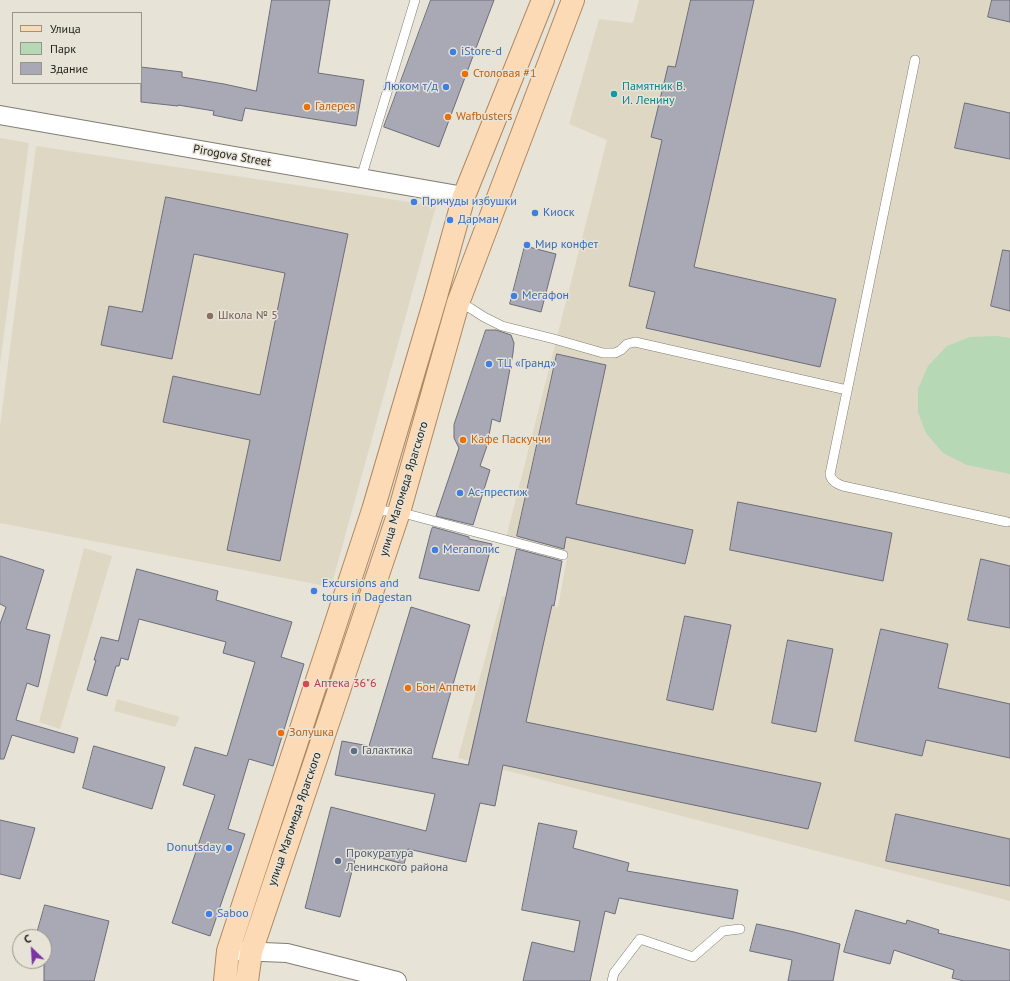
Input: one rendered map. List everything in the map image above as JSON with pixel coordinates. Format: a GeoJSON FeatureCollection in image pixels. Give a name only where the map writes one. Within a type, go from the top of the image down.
{"type":"FeatureCollection","features":[{"type":"Feature","properties":{"kind":"main road","name":"улица Магомеда Ярагского"},"geometry":{"type":"LineString","coordinates":[[248,981],[251,952],[399,512],[447,301],[464,196],[542,0]]}},
{"type":"Feature","properties":{"kind":"main road","name":"улица Магомеда Ярагского"},"geometry":{"type":"LineString","coordinates":[[225,981],[228,951],[373,510],[447,301],[573,0]]}},
{"type":"Feature","properties":{"kind":"street","name":"Pirogova Street"},"geometry":{"type":"LineString","coordinates":[[0,115],[464,196]]}},
{"type":"Feature","properties":{"kind":"street"},"geometry":{"type":"LineString","coordinates":[[228,951],[287,953],[397,981]]}},
{"type":"Feature","properties":{"kind":"lane"},"geometry":{"type":"LineString","coordinates":[[361,178],[415,0]]}},
{"type":"Feature","properties":{"kind":"lane"},"geometry":{"type":"LineString","coordinates":[[915,60],[830,474],[832,479],[843,486],[1007,522]]}},
{"type":"Feature","properties":{"kind":"lane"},"geometry":{"type":"LineString","coordinates":[[447,301],[502,326],[603,353],[615,353],[622,350],[627,344],[635,342],[847,390]]}},
{"type":"Feature","properties":{"kind":"lane"},"geometry":{"type":"LineString","coordinates":[[373,510],[399,512],[563,555]]}},
{"type":"Feature","properties":{"kind":"lane"},"geometry":{"type":"LineString","coordinates":[[612,981],[614,973],[640,939],[693,957],[723,931],[740,929]]}},
{"type":"Feature","properties":{"kind":"shaded area"},"geometry":{"type":"Polygon","coordinates":[[[639,0],[1010,0],[1010,901],[458,758],[502,596],[558,607],[568,553],[506,538],[607,140],[569,124],[599,19],[633,23],[639,0]]]}},
{"type":"Feature","properties":{"kind":"shaded area"},"geometry":{"type":"Polygon","coordinates":[[[0,138],[29,143],[0,365],[0,138]]]}},
{"type":"Feature","properties":{"kind":"shaded area","name":"Школа № 5"},"geometry":{"type":"Polygon","coordinates":[[[36,146],[436,206],[331,587],[0,523],[0,426],[36,146]]]}},
{"type":"Feature","properties":{"kind":"shaded area"},"geometry":{"type":"Polygon","coordinates":[[[84,548],[112,556],[60,729],[39,722],[84,548]]]}},
{"type":"Feature","properties":{"kind":"shaded area"},"geometry":{"type":"Polygon","coordinates":[[[117,699],[180,717],[175,727],[114,711],[117,699]]]}},
{"type":"Feature","properties":{"kind":"green space"},"geometry":{"type":"Polygon","coordinates":[[[997,336],[1010,338],[1010,474],[967,465],[943,453],[926,433],[918,412],[918,389],[928,366],[947,346],[970,337],[997,336]]]}},
{"type":"Feature","properties":{"kind":"building"},"geometry":{"type":"Polygon","coordinates":[[[272,0],[330,0],[318,73],[364,80],[356,126],[245,108],[242,121],[213,115],[214,111],[178,105],[141,102],[142,67],[182,72],[182,77],[256,91],[272,0]]]}},
{"type":"Feature","properties":{"kind":"building"},"geometry":{"type":"Polygon","coordinates":[[[431,0],[494,0],[439,147],[384,127],[431,0]]]}},
{"type":"Feature","properties":{"kind":"building"},"geometry":{"type":"Polygon","coordinates":[[[691,0],[754,0],[694,267],[836,299],[820,367],[646,328],[655,292],[629,286],[662,140],[651,137],[668,66],[675,67],[691,0]]]}},
{"type":"Feature","properties":{"kind":"building"},"geometry":{"type":"Polygon","coordinates":[[[992,0],[1010,0],[1010,22],[988,17],[992,0]]]}},
{"type":"Feature","properties":{"kind":"building"},"geometry":{"type":"Polygon","coordinates":[[[965,103],[1010,113],[1010,159],[955,148],[965,103]]]}},
{"type":"Feature","properties":{"kind":"building"},"geometry":{"type":"Polygon","coordinates":[[[166,197],[348,234],[280,561],[227,550],[250,440],[163,422],[173,376],[260,395],[285,273],[194,254],[172,359],[101,345],[109,306],[142,312],[166,197]]]}},
{"type":"Feature","properties":{"kind":"building"},"geometry":{"type":"Polygon","coordinates":[[[525,246],[556,254],[541,312],[510,304],[525,246]]]}},
{"type":"Feature","properties":{"kind":"building"},"geometry":{"type":"Polygon","coordinates":[[[1003,250],[1010,251],[1010,311],[991,306],[1003,250]]]}},
{"type":"Feature","properties":{"kind":"building"},"geometry":{"type":"Polygon","coordinates":[[[486,330],[496,330],[511,335],[514,343],[500,422],[492,419],[487,446],[480,466],[490,470],[473,525],[436,516],[459,448],[454,438],[454,425],[486,330]]]}},
{"type":"Feature","properties":{"kind":"building"},"geometry":{"type":"Polygon","coordinates":[[[557,354],[606,365],[576,504],[693,530],[685,564],[566,537],[564,549],[517,536],[557,354]]]}},
{"type":"Feature","properties":{"kind":"building"},"geometry":{"type":"Polygon","coordinates":[[[738,502],[892,533],[883,581],[730,550],[738,502]]]}},
{"type":"Feature","properties":{"kind":"building"},"geometry":{"type":"Polygon","coordinates":[[[433,527],[469,537],[469,539],[492,544],[479,591],[419,578],[433,527]]]}},
{"type":"Feature","properties":{"kind":"building"},"geometry":{"type":"Polygon","coordinates":[[[517,549],[562,561],[554,606],[552,605],[526,722],[821,783],[808,829],[503,765],[495,806],[480,803],[466,862],[408,849],[404,864],[357,852],[340,917],[305,908],[331,807],[426,831],[435,794],[335,775],[342,741],[369,746],[411,607],[470,625],[432,758],[468,765],[517,549]]]}},
{"type":"Feature","properties":{"kind":"building"},"geometry":{"type":"Polygon","coordinates":[[[0,556],[44,570],[26,629],[50,635],[38,687],[27,683],[16,720],[78,738],[74,753],[12,735],[4,759],[0,759],[0,624],[6,607],[0,604],[0,556]]]}},
{"type":"Feature","properties":{"kind":"building"},"geometry":{"type":"Polygon","coordinates":[[[981,559],[1010,566],[1010,628],[968,620],[981,559]]]}},
{"type":"Feature","properties":{"kind":"building"},"geometry":{"type":"Polygon","coordinates":[[[137,569],[218,591],[216,600],[292,622],[281,657],[304,664],[273,766],[249,759],[228,829],[245,834],[210,936],[172,923],[215,795],[183,785],[195,747],[227,756],[255,662],[223,653],[226,642],[139,619],[128,660],[121,658],[119,666],[116,666],[107,696],[87,690],[101,637],[118,641],[137,569]]]}},
{"type":"Feature","properties":{"kind":"building"},"geometry":{"type":"Polygon","coordinates":[[[685,616],[731,625],[713,710],[667,700],[685,616]]]}},
{"type":"Feature","properties":{"kind":"building"},"geometry":{"type":"Polygon","coordinates":[[[881,629],[948,644],[938,688],[1010,704],[1010,758],[926,740],[922,756],[855,741],[881,629]]]}},
{"type":"Feature","properties":{"kind":"building"},"geometry":{"type":"Polygon","coordinates":[[[788,640],[833,649],[816,732],[772,723],[788,640]]]}},
{"type":"Feature","properties":{"kind":"building"},"geometry":{"type":"Polygon","coordinates":[[[94,746],[165,767],[152,809],[83,788],[94,746]]]}},
{"type":"Feature","properties":{"kind":"building"},"geometry":{"type":"Polygon","coordinates":[[[896,814],[1010,839],[1010,886],[886,861],[896,814]]]}},
{"type":"Feature","properties":{"kind":"building"},"geometry":{"type":"Polygon","coordinates":[[[0,820],[35,828],[20,879],[0,874],[0,820]]]}},
{"type":"Feature","properties":{"kind":"building"},"geometry":{"type":"Polygon","coordinates":[[[539,823],[577,831],[573,848],[629,863],[627,871],[738,890],[733,919],[619,898],[615,914],[605,911],[590,981],[523,981],[532,942],[574,952],[580,921],[522,910],[539,823]]]}},
{"type":"Feature","properties":{"kind":"building"},"geometry":{"type":"Polygon","coordinates":[[[45,905],[109,921],[94,981],[44,981],[44,969],[52,969],[52,929],[38,929],[45,905]]]}},
{"type":"Feature","properties":{"kind":"building"},"geometry":{"type":"Polygon","coordinates":[[[856,910],[906,924],[907,920],[939,930],[938,933],[1010,950],[1010,981],[964,981],[952,978],[954,970],[894,950],[890,964],[844,952],[856,910]]]}},
{"type":"Feature","properties":{"kind":"building"},"geometry":{"type":"Polygon","coordinates":[[[757,924],[840,944],[833,981],[788,981],[792,960],[750,951],[757,924]]]}},
{"type":"Feature","properties":{"kind":"place","name":"iStore-d"},"geometry":{"type":"Point","coordinates":[453,52]}},
{"type":"Feature","properties":{"kind":"place","name":"Столовая #1"},"geometry":{"type":"Point","coordinates":[465,74]}},
{"type":"Feature","properties":{"kind":"place","name":"Люком т/д"},"geometry":{"type":"Point","coordinates":[446,87]}},
{"type":"Feature","properties":{"kind":"place","name":"Памятник В. И. Ленину"},"geometry":{"type":"Point","coordinates":[614,94]}},
{"type":"Feature","properties":{"kind":"place","name":"Галерея"},"geometry":{"type":"Point","coordinates":[307,107]}},
{"type":"Feature","properties":{"kind":"place","name":"Wafbusters"},"geometry":{"type":"Point","coordinates":[448,117]}},
{"type":"Feature","properties":{"kind":"place","name":"Причуды избушки"},"geometry":{"type":"Point","coordinates":[414,202]}},
{"type":"Feature","properties":{"kind":"place","name":"Киоск"},"geometry":{"type":"Point","coordinates":[535,213]}},
{"type":"Feature","properties":{"kind":"place","name":"Дарман"},"geometry":{"type":"Point","coordinates":[450,220]}},
{"type":"Feature","properties":{"kind":"place","name":"Мир конфет"},"geometry":{"type":"Point","coordinates":[527,245]}},
{"type":"Feature","properties":{"kind":"place","name":"Мегафон"},"geometry":{"type":"Point","coordinates":[514,296]}},
{"type":"Feature","properties":{"kind":"place","name":"Школа № 5"},"geometry":{"type":"Point","coordinates":[210,316]}},
{"type":"Feature","properties":{"kind":"place","name":"ТЦ «Гранд»"},"geometry":{"type":"Point","coordinates":[489,364]}},
{"type":"Feature","properties":{"kind":"place","name":"Кафе Паскуччи"},"geometry":{"type":"Point","coordinates":[463,440]}},
{"type":"Feature","properties":{"kind":"place","name":"Ас-престиж"},"geometry":{"type":"Point","coordinates":[460,493]}},
{"type":"Feature","properties":{"kind":"place","name":"Мегаполис"},"geometry":{"type":"Point","coordinates":[435,550]}},
{"type":"Feature","properties":{"kind":"place","name":"Excursions and tours in Dagestan"},"geometry":{"type":"Point","coordinates":[314,591]}},
{"type":"Feature","properties":{"kind":"place","name":"Аптека 36\"6"},"geometry":{"type":"Point","coordinates":[306,684]}},
{"type":"Feature","properties":{"kind":"place","name":"Бон Аппети"},"geometry":{"type":"Point","coordinates":[408,688]}},
{"type":"Feature","properties":{"kind":"place","name":"Золушка"},"geometry":{"type":"Point","coordinates":[281,733]}},
{"type":"Feature","properties":{"kind":"place","name":"Галактика"},"geometry":{"type":"Point","coordinates":[354,751]}},
{"type":"Feature","properties":{"kind":"place","name":"Donutsday"},"geometry":{"type":"Point","coordinates":[229,848]}},
{"type":"Feature","properties":{"kind":"place","name":"Прокуратура Ленинского района"},"geometry":{"type":"Point","coordinates":[338,861]}},
{"type":"Feature","properties":{"kind":"place","name":"Saboo"},"geometry":{"type":"Point","coordinates":[209,914]}}]}
